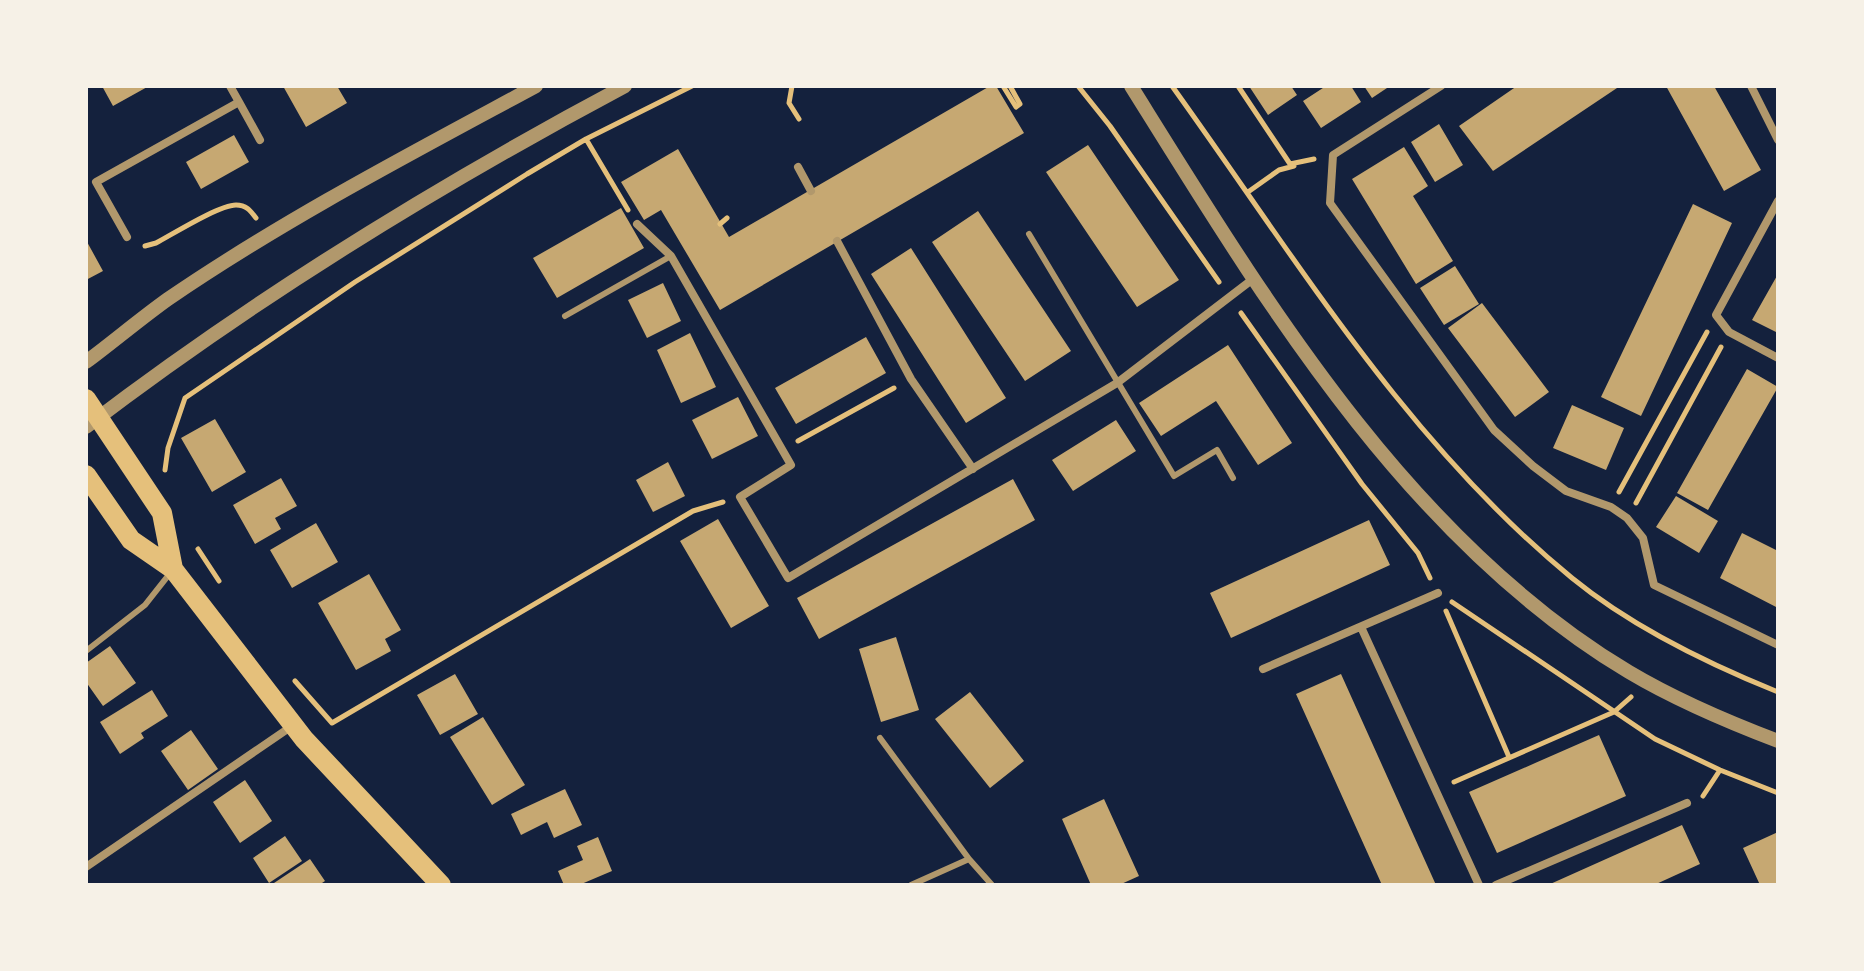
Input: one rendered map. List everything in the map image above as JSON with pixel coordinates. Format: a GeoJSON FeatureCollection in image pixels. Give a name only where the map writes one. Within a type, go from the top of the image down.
{"type":"FeatureCollection","features":[{"type":"Feature","properties":{"kind":"main road"},"geometry":{"type":"LineString","coordinates":[[86,399],[92,422],[162,513],[173,569]]}},
{"type":"Feature","properties":{"kind":"main road"},"geometry":{"type":"LineString","coordinates":[[86,475],[131,540],[173,569],[292,725],[441,885]]}},
{"type":"Feature","properties":{"kind":"street"},"geometry":{"type":"LineString","coordinates":[[230,86],[260,140]]}},
{"type":"Feature","properties":{"kind":"street"},"geometry":{"type":"LineString","coordinates":[[86,362],[165,301],[282,228],[411,153],[536,86]]}},
{"type":"Feature","properties":{"kind":"street"},"geometry":{"type":"LineString","coordinates":[[92,422],[183,355],[357,240],[625,86]]}},
{"type":"Feature","properties":{"kind":"street"},"geometry":{"type":"LineString","coordinates":[[1131,86],[1253,279],[1340,400],[1421,497],[1493,570],[1554,620],[1625,670],[1730,722],[1778,741]]}},
{"type":"Feature","properties":{"kind":"street"},"geometry":{"type":"LineString","coordinates":[[1441,86],[1333,155],[1330,203],[1494,430],[1566,491],[1611,507],[1627,518],[1643,538],[1654,585],[1778,645]]}},
{"type":"Feature","properties":{"kind":"street"},"geometry":{"type":"LineString","coordinates":[[1751,86],[1778,140]]}},
{"type":"Feature","properties":{"kind":"street"},"geometry":{"type":"LineString","coordinates":[[127,237],[96,182],[239,102]]}},
{"type":"Feature","properties":{"kind":"street"},"geometry":{"type":"LineString","coordinates":[[798,167],[811,191]]}},
{"type":"Feature","properties":{"kind":"street"},"geometry":{"type":"LineString","coordinates":[[1778,201],[1716,315],[1729,332],[1778,358]]}},
{"type":"Feature","properties":{"kind":"street"},"geometry":{"type":"LineString","coordinates":[[637,224],[671,256],[791,465],[740,497],[788,578],[1117,383],[1253,279]]}},
{"type":"Feature","properties":{"kind":"street"},"geometry":{"type":"LineString","coordinates":[[837,241],[911,379],[973,469]]}},
{"type":"Feature","properties":{"kind":"street"},"geometry":{"type":"LineString","coordinates":[[1263,669],[1438,593]]}},
{"type":"Feature","properties":{"kind":"street"},"geometry":{"type":"LineString","coordinates":[[1361,627],[1479,885]]}},
{"type":"Feature","properties":{"kind":"street"},"geometry":{"type":"LineString","coordinates":[[86,867],[292,725]]}},
{"type":"Feature","properties":{"kind":"street"},"geometry":{"type":"LineString","coordinates":[[1496,885],[1687,803]]}},
{"type":"Feature","properties":{"kind":"lane"},"geometry":{"type":"LineString","coordinates":[[1029,234],[1174,476],[1217,450],[1233,478]]}},
{"type":"Feature","properties":{"kind":"lane"},"geometry":{"type":"LineString","coordinates":[[565,316],[671,256]]}},
{"type":"Feature","properties":{"kind":"lane"},"geometry":{"type":"LineString","coordinates":[[86,651],[145,605],[173,569]]}},
{"type":"Feature","properties":{"kind":"lane"},"geometry":{"type":"LineString","coordinates":[[880,738],[969,859],[992,885]]}},
{"type":"Feature","properties":{"kind":"lane"},"geometry":{"type":"LineString","coordinates":[[911,885],[969,859]]}},
{"type":"Feature","properties":{"kind":"path"},"geometry":{"type":"LineString","coordinates":[[169,482],[165,469],[168,448],[185,398],[355,282],[586,139],[692,86]]}},
{"type":"Feature","properties":{"kind":"path"},"geometry":{"type":"LineString","coordinates":[[792,86],[789,103],[799,119]]}},
{"type":"Feature","properties":{"kind":"path"},"geometry":{"type":"LineString","coordinates":[[1003,86],[1016,107],[1020,104],[1010,86]]}},
{"type":"Feature","properties":{"kind":"path"},"geometry":{"type":"LineString","coordinates":[[1078,86],[1110,126],[1362,484],[1418,553],[1509,757]]}},
{"type":"Feature","properties":{"kind":"path"},"geometry":{"type":"LineString","coordinates":[[1172,86],[1377,375],[1507,521],[1574,579],[1623,613],[1672,643],[1778,692]]}},
{"type":"Feature","properties":{"kind":"path"},"geometry":{"type":"LineString","coordinates":[[1238,86],[1290,164],[1333,155]]}},
{"type":"Feature","properties":{"kind":"path"},"geometry":{"type":"LineString","coordinates":[[586,139],[637,224]]}},
{"type":"Feature","properties":{"kind":"path"},"geometry":{"type":"LineString","coordinates":[[1248,192],[1279,170],[1333,155]]}},
{"type":"Feature","properties":{"kind":"path"},"geometry":{"type":"LineString","coordinates":[[127,237],[141,247],[156,243],[225,206],[239,204],[248,208],[256,218]]}},
{"type":"Feature","properties":{"kind":"path"},"geometry":{"type":"LineString","coordinates":[[720,224],[727,218]]}},
{"type":"Feature","properties":{"kind":"path"},"geometry":{"type":"LineString","coordinates":[[1611,507],[1716,315]]}},
{"type":"Feature","properties":{"kind":"path"},"geometry":{"type":"LineString","coordinates":[[1627,518],[1729,332]]}},
{"type":"Feature","properties":{"kind":"path"},"geometry":{"type":"LineString","coordinates":[[783,450],[911,379]]}},
{"type":"Feature","properties":{"kind":"path"},"geometry":{"type":"LineString","coordinates":[[292,677],[332,723],[693,511],[740,497]]}},
{"type":"Feature","properties":{"kind":"path"},"geometry":{"type":"LineString","coordinates":[[196,548],[220,584]]}},
{"type":"Feature","properties":{"kind":"path"},"geometry":{"type":"LineString","coordinates":[[1438,593],[1655,739],[1778,793]]}},
{"type":"Feature","properties":{"kind":"path"},"geometry":{"type":"LineString","coordinates":[[1435,790],[1614,712]]}},
{"type":"Feature","properties":{"kind":"path"},"geometry":{"type":"LineString","coordinates":[[1703,796],[1720,770]]}},
{"type":"Feature","properties":{"kind":"building"},"geometry":{"type":"Polygon","coordinates":[[[102,86],[149,86],[113,106],[102,86]]]}},
{"type":"Feature","properties":{"kind":"building"},"geometry":{"type":"Polygon","coordinates":[[[283,86],[337,86],[347,103],[306,127],[283,86]]]}},
{"type":"Feature","properties":{"kind":"building"},"geometry":{"type":"Polygon","coordinates":[[[990,86],[996,86],[1024,133],[720,310],[661,210],[644,220],[621,182],[678,149],[729,237],[990,86]]]}},
{"type":"Feature","properties":{"kind":"building"},"geometry":{"type":"Polygon","coordinates":[[[1249,86],[1291,86],[1297,95],[1268,115],[1249,86]]]}},
{"type":"Feature","properties":{"kind":"building"},"geometry":{"type":"Polygon","coordinates":[[[1326,86],[1351,86],[1361,102],[1321,128],[1303,101],[1326,86]]]}},
{"type":"Feature","properties":{"kind":"building"},"geometry":{"type":"Polygon","coordinates":[[[1364,86],[1390,86],[1372,98],[1364,86]]]}},
{"type":"Feature","properties":{"kind":"building"},"geometry":{"type":"Polygon","coordinates":[[[1517,86],[1620,86],[1493,171],[1459,126],[1517,86]]]}},
{"type":"Feature","properties":{"kind":"building"},"geometry":{"type":"Polygon","coordinates":[[[1666,86],[1714,86],[1761,170],[1724,191],[1666,86]]]}},
{"type":"Feature","properties":{"kind":"building"},"geometry":{"type":"Polygon","coordinates":[[[1439,124],[1463,165],[1435,182],[1411,142],[1439,124]]]}},
{"type":"Feature","properties":{"kind":"building"},"geometry":{"type":"Polygon","coordinates":[[[234,135],[249,162],[201,189],[186,162],[234,135]]]}},
{"type":"Feature","properties":{"kind":"building"},"geometry":{"type":"Polygon","coordinates":[[[1088,145],[1179,280],[1137,307],[1046,172],[1088,145]]]}},
{"type":"Feature","properties":{"kind":"building"},"geometry":{"type":"Polygon","coordinates":[[[1404,147],[1428,186],[1413,196],[1453,261],[1416,284],[1352,179],[1404,147]]]}},
{"type":"Feature","properties":{"kind":"building"},"geometry":{"type":"Polygon","coordinates":[[[1693,204],[1732,223],[1641,416],[1601,397],[1693,204]]]}},
{"type":"Feature","properties":{"kind":"building"},"geometry":{"type":"Polygon","coordinates":[[[621,208],[644,248],[557,298],[533,258],[621,208]]]}},
{"type":"Feature","properties":{"kind":"building"},"geometry":{"type":"Polygon","coordinates":[[[978,211],[1071,351],[1025,381],[932,242],[978,211]]]}},
{"type":"Feature","properties":{"kind":"building"},"geometry":{"type":"Polygon","coordinates":[[[86,240],[103,271],[86,280],[86,240]]]}},
{"type":"Feature","properties":{"kind":"building"},"geometry":{"type":"Polygon","coordinates":[[[911,248],[1006,398],[966,423],[871,274],[911,248]]]}},
{"type":"Feature","properties":{"kind":"building"},"geometry":{"type":"Polygon","coordinates":[[[1455,266],[1479,304],[1444,325],[1420,288],[1455,266]]]}},
{"type":"Feature","properties":{"kind":"building"},"geometry":{"type":"Polygon","coordinates":[[[1778,274],[1778,333],[1752,320],[1778,274]]]}},
{"type":"Feature","properties":{"kind":"building"},"geometry":{"type":"Polygon","coordinates":[[[663,283],[681,321],[647,338],[628,300],[663,283]]]}},
{"type":"Feature","properties":{"kind":"building"},"geometry":{"type":"Polygon","coordinates":[[[1482,303],[1549,392],[1515,417],[1448,328],[1482,303]]]}},
{"type":"Feature","properties":{"kind":"building"},"geometry":{"type":"Polygon","coordinates":[[[690,333],[716,387],[681,403],[657,350],[690,333]]]}},
{"type":"Feature","properties":{"kind":"building"},"geometry":{"type":"Polygon","coordinates":[[[866,337],[886,373],[796,424],[775,388],[866,337]]]}},
{"type":"Feature","properties":{"kind":"building"},"geometry":{"type":"Polygon","coordinates":[[[1228,345],[1292,443],[1258,465],[1216,401],[1161,436],[1139,403],[1228,345]]]}},
{"type":"Feature","properties":{"kind":"building"},"geometry":{"type":"Polygon","coordinates":[[[1747,369],[1778,387],[1708,510],[1677,493],[1747,369]]]}},
{"type":"Feature","properties":{"kind":"building"},"geometry":{"type":"Polygon","coordinates":[[[738,397],[758,436],[712,459],[692,420],[738,397]]]}},
{"type":"Feature","properties":{"kind":"building"},"geometry":{"type":"Polygon","coordinates":[[[1572,405],[1624,428],[1606,470],[1553,448],[1572,405]]]}},
{"type":"Feature","properties":{"kind":"building"},"geometry":{"type":"Polygon","coordinates":[[[215,419],[246,472],[212,492],[181,438],[215,419]]]}},
{"type":"Feature","properties":{"kind":"building"},"geometry":{"type":"Polygon","coordinates":[[[1116,420],[1136,451],[1073,491],[1052,460],[1116,420]]]}},
{"type":"Feature","properties":{"kind":"building"},"geometry":{"type":"Polygon","coordinates":[[[668,462],[685,496],[653,512],[636,480],[668,462]]]}},
{"type":"Feature","properties":{"kind":"building"},"geometry":{"type":"Polygon","coordinates":[[[281,478],[297,506],[275,518],[281,529],[255,544],[233,505],[281,478]]]}},
{"type":"Feature","properties":{"kind":"building"},"geometry":{"type":"Polygon","coordinates":[[[1013,479],[1035,520],[819,639],[797,598],[1013,479]]]}},
{"type":"Feature","properties":{"kind":"building"},"geometry":{"type":"Polygon","coordinates":[[[1676,496],[1718,521],[1699,553],[1656,527],[1676,496]]]}},
{"type":"Feature","properties":{"kind":"building"},"geometry":{"type":"Polygon","coordinates":[[[718,519],[769,606],[731,628],[680,541],[718,519]]]}},
{"type":"Feature","properties":{"kind":"building"},"geometry":{"type":"Polygon","coordinates":[[[1369,520],[1390,565],[1231,638],[1210,593],[1369,520]]]}},
{"type":"Feature","properties":{"kind":"building"},"geometry":{"type":"Polygon","coordinates":[[[316,523],[338,562],[292,588],[270,550],[316,523]]]}},
{"type":"Feature","properties":{"kind":"building"},"geometry":{"type":"Polygon","coordinates":[[[1742,533],[1778,551],[1778,608],[1720,578],[1742,533]]]}},
{"type":"Feature","properties":{"kind":"building"},"geometry":{"type":"Polygon","coordinates":[[[369,574],[401,630],[385,639],[391,651],[356,670],[318,603],[369,574]]]}},
{"type":"Feature","properties":{"kind":"building"},"geometry":{"type":"Polygon","coordinates":[[[896,637],[919,710],[881,722],[859,649],[896,637]]]}},
{"type":"Feature","properties":{"kind":"building"},"geometry":{"type":"Polygon","coordinates":[[[110,646],[136,683],[103,706],[86,682],[86,663],[110,646]]]}},
{"type":"Feature","properties":{"kind":"building"},"geometry":{"type":"Polygon","coordinates":[[[455,674],[478,714],[440,735],[417,695],[455,674]]]}},
{"type":"Feature","properties":{"kind":"building"},"geometry":{"type":"Polygon","coordinates":[[[1341,674],[1436,885],[1382,885],[1296,694],[1341,674]]]}},
{"type":"Feature","properties":{"kind":"building"},"geometry":{"type":"Polygon","coordinates":[[[152,690],[168,716],[141,733],[144,738],[120,754],[100,722],[152,690]]]}},
{"type":"Feature","properties":{"kind":"building"},"geometry":{"type":"Polygon","coordinates":[[[970,692],[1024,761],[990,788],[935,719],[970,692]]]}},
{"type":"Feature","properties":{"kind":"building"},"geometry":{"type":"Polygon","coordinates":[[[483,717],[525,785],[492,805],[450,737],[483,717]]]}},
{"type":"Feature","properties":{"kind":"building"},"geometry":{"type":"Polygon","coordinates":[[[191,730],[218,769],[188,790],[161,751],[191,730]]]}},
{"type":"Feature","properties":{"kind":"building"},"geometry":{"type":"Polygon","coordinates":[[[1599,735],[1626,796],[1497,853],[1469,792],[1599,735]]]}},
{"type":"Feature","properties":{"kind":"building"},"geometry":{"type":"Polygon","coordinates":[[[245,780],[272,821],[240,843],[213,802],[245,780]]]}},
{"type":"Feature","properties":{"kind":"building"},"geometry":{"type":"Polygon","coordinates":[[[565,789],[582,825],[554,838],[547,822],[521,835],[511,814],[565,789]]]}},
{"type":"Feature","properties":{"kind":"building"},"geometry":{"type":"Polygon","coordinates":[[[1104,799],[1139,876],[1119,885],[1091,885],[1062,819],[1104,799]]]}},
{"type":"Feature","properties":{"kind":"building"},"geometry":{"type":"Polygon","coordinates":[[[1682,825],[1700,864],[1654,885],[1548,885],[1682,825]]]}},
{"type":"Feature","properties":{"kind":"building"},"geometry":{"type":"Polygon","coordinates":[[[1778,832],[1778,885],[1760,885],[1743,848],[1778,832]]]}},
{"type":"Feature","properties":{"kind":"building"},"geometry":{"type":"Polygon","coordinates":[[[285,836],[302,861],[269,883],[253,858],[285,836]]]}},
{"type":"Feature","properties":{"kind":"building"},"geometry":{"type":"Polygon","coordinates":[[[598,837],[612,871],[579,885],[564,885],[558,871],[583,860],[577,846],[598,837]]]}},
{"type":"Feature","properties":{"kind":"building"},"geometry":{"type":"Polygon","coordinates":[[[310,859],[325,881],[319,885],[271,885],[310,859]]]}}]}
